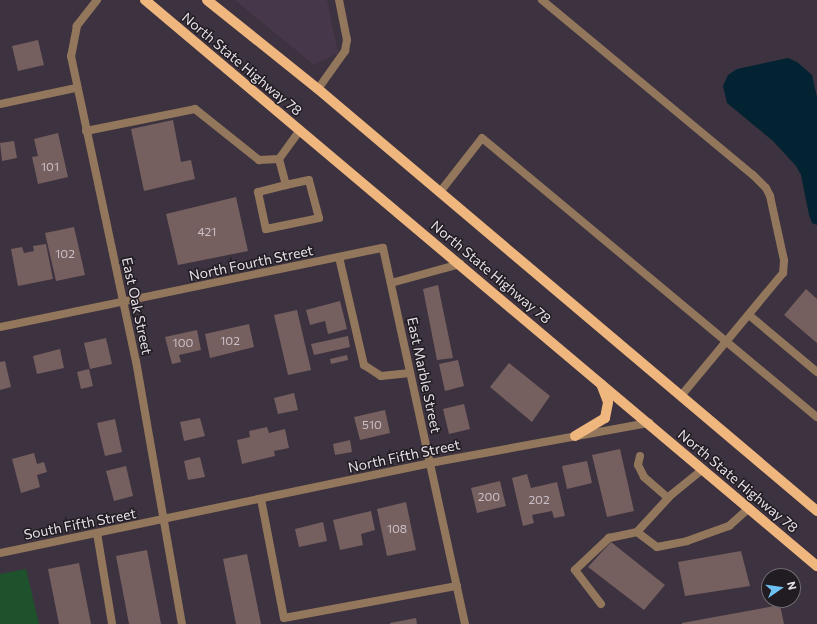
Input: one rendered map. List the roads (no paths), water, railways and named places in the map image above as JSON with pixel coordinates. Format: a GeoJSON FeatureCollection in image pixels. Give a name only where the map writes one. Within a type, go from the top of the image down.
{"type":"FeatureCollection","features":[{"type":"Feature","properties":{"kind":"main road","name":"North State Highway 78"},"geometry":{"type":"LineString","coordinates":[[145,0],[601,382],[817,566]]}},
{"type":"Feature","properties":{"kind":"main road","name":"North State Highway 78"},"geometry":{"type":"LineString","coordinates":[[207,0],[318,89],[817,511]]}},
{"type":"Feature","properties":{"kind":"main road"},"geometry":{"type":"LineString","coordinates":[[575,436],[600,423],[608,413],[608,402],[601,382]]}},
{"type":"Feature","properties":{"kind":"street","name":"East Oak Street"},"geometry":{"type":"LineString","coordinates":[[97,0],[77,26],[71,56],[76,88],[124,303],[182,624]]}},
{"type":"Feature","properties":{"kind":"street"},"geometry":{"type":"LineString","coordinates":[[318,89],[345,51],[347,40],[339,0]]}},
{"type":"Feature","properties":{"kind":"street"},"geometry":{"type":"LineString","coordinates":[[542,0],[766,188],[785,268],[779,280],[681,396]]}},
{"type":"Feature","properties":{"kind":"street"},"geometry":{"type":"LineString","coordinates":[[0,104],[76,88]]}},
{"type":"Feature","properties":{"kind":"street"},"geometry":{"type":"LineString","coordinates":[[86,131],[195,109],[258,160],[279,159]]}},
{"type":"Feature","properties":{"kind":"street"},"geometry":{"type":"LineString","coordinates":[[279,159],[300,130]]}},
{"type":"Feature","properties":{"kind":"street"},"geometry":{"type":"LineString","coordinates":[[440,192],[482,138],[817,417]]}},
{"type":"Feature","properties":{"kind":"street"},"geometry":{"type":"LineString","coordinates":[[279,159],[286,186]]}},
{"type":"Feature","properties":{"kind":"street"},"geometry":{"type":"LineString","coordinates":[[309,180],[319,218],[266,229],[258,192],[286,186],[309,180]]}},
{"type":"Feature","properties":{"kind":"street","name":"North Fourth Street"},"geometry":{"type":"LineString","coordinates":[[0,328],[383,248]]}},
{"type":"Feature","properties":{"kind":"street","name":"East Marble Street"},"geometry":{"type":"LineString","coordinates":[[383,248],[465,624]]}},
{"type":"Feature","properties":{"kind":"street"},"geometry":{"type":"LineString","coordinates":[[339,258],[364,365],[381,376],[410,374]]}},
{"type":"Feature","properties":{"kind":"street"},"geometry":{"type":"LineString","coordinates":[[391,283],[460,264]]}},
{"type":"Feature","properties":{"kind":"street"},"geometry":{"type":"LineString","coordinates":[[749,315],[817,372]]}},
{"type":"Feature","properties":{"kind":"street","name":"North Fifth Street"},"geometry":{"type":"LineString","coordinates":[[164,520],[430,463],[649,423]]}},
{"type":"Feature","properties":{"kind":"street"},"geometry":{"type":"LineString","coordinates":[[640,456],[638,465],[644,477],[668,498]]}},
{"type":"Feature","properties":{"kind":"street"},"geometry":{"type":"LineString","coordinates":[[602,604],[575,570],[608,538],[637,532],[668,498],[703,469]]}},
{"type":"Feature","properties":{"kind":"street"},"geometry":{"type":"LineString","coordinates":[[261,499],[284,618],[457,586]]}},
{"type":"Feature","properties":{"kind":"street"},"geometry":{"type":"LineString","coordinates":[[637,532],[657,547],[687,541],[729,526],[749,508]]}},
{"type":"Feature","properties":{"kind":"street","name":"South Fifth Street"},"geometry":{"type":"LineString","coordinates":[[0,553],[164,520]]}},
{"type":"Feature","properties":{"kind":"street"},"geometry":{"type":"LineString","coordinates":[[96,534],[112,624]]}},
{"type":"Feature","properties":{"kind":"water"},"geometry":{"type":"Polygon","coordinates":[[[788,58],[797,62],[812,75],[817,97],[817,225],[812,223],[809,215],[801,175],[796,166],[773,141],[727,103],[723,86],[728,75],[737,69],[788,58]]]}}]}
